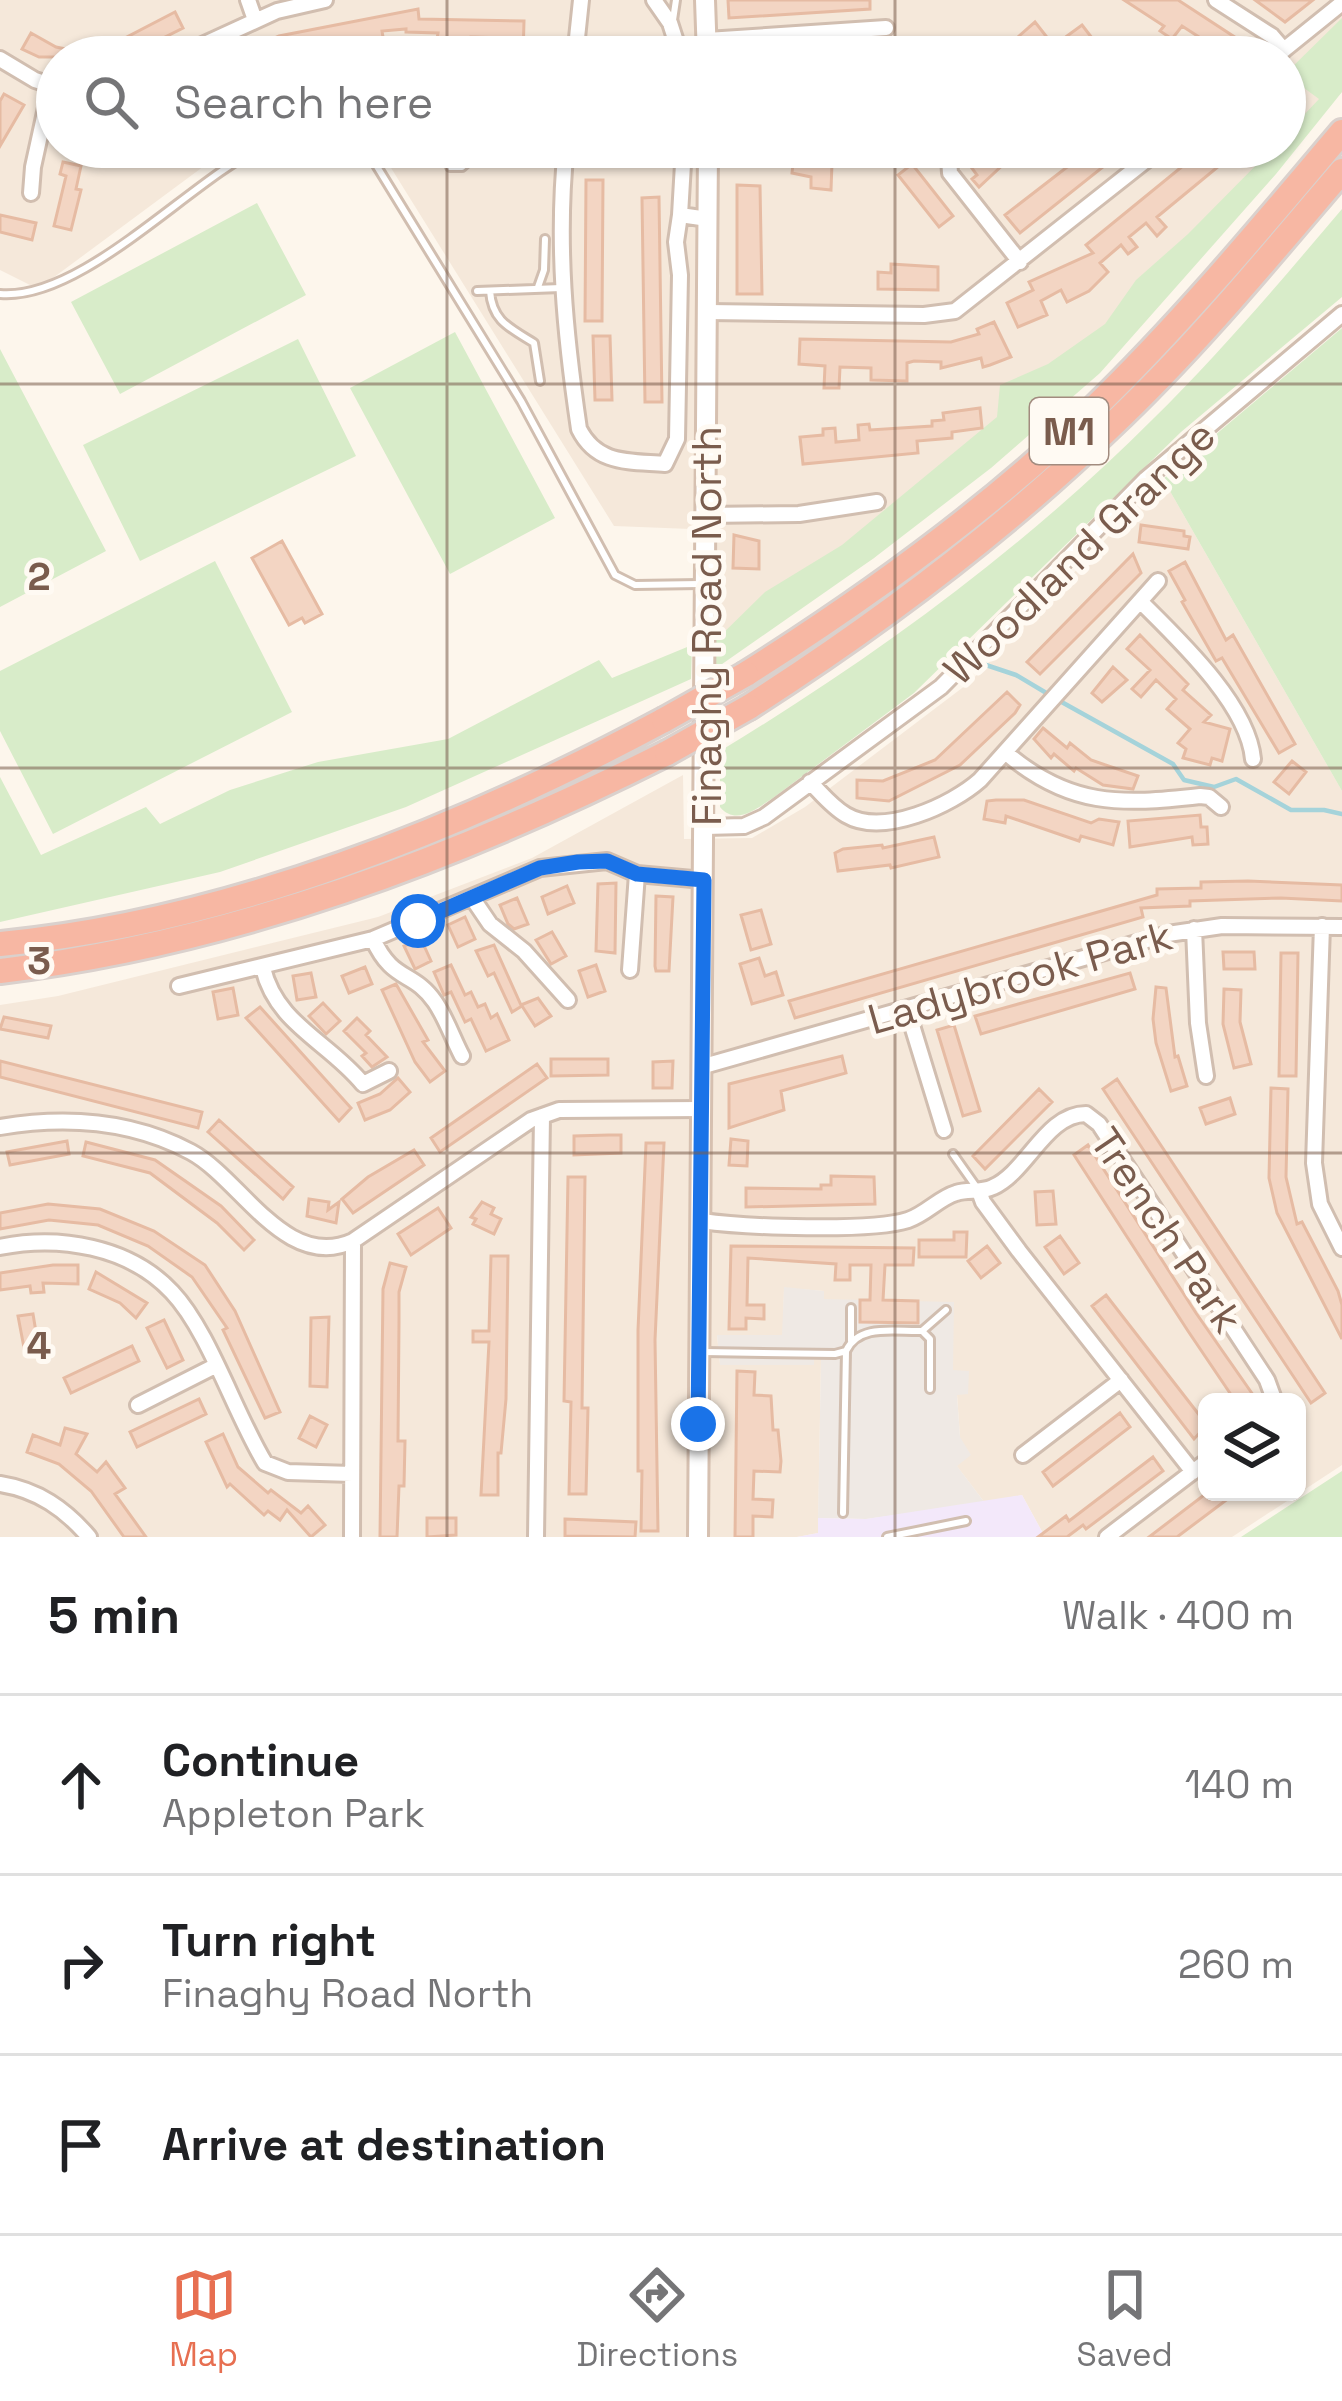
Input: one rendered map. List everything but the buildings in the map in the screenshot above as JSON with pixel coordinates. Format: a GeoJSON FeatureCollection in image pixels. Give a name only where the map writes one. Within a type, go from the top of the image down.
{"type":"FeatureCollection","features":[{"type":"Feature","properties":{"kind":"highway","name":"M1"},"geometry":{"type":"LineString","coordinates":[[0,944],[167,914],[324,869],[522,792],[746,674],[950,532],[1056,443],[1188,310],[1342,132]]}},
{"type":"Feature","properties":{"kind":"highway","name":"M1"},"geometry":{"type":"LineString","coordinates":[[0,971],[180,936],[334,895],[484,839],[667,752],[749,707],[886,615],[1053,481],[1177,360],[1342,171]]}},
{"type":"Feature","properties":{"kind":"street"},"geometry":{"type":"LineString","coordinates":[[248,0],[255,20]]}},
{"type":"Feature","properties":{"kind":"street"},"geometry":{"type":"LineString","coordinates":[[221,36],[255,20],[325,0]]}},
{"type":"Feature","properties":{"kind":"street"},"geometry":{"type":"LineString","coordinates":[[577,36],[581,0]]}},
{"type":"Feature","properties":{"kind":"street"},"geometry":{"type":"LineString","coordinates":[[654,0],[674,36]]}},
{"type":"Feature","properties":{"kind":"street"},"geometry":{"type":"LineString","coordinates":[[705,0],[706,36]]}},
{"type":"Feature","properties":{"kind":"street"},"geometry":{"type":"LineString","coordinates":[[1216,0],[1270,36]]}},
{"type":"Feature","properties":{"kind":"street"},"geometry":{"type":"LineString","coordinates":[[1302,36],[1342,3]]}},
{"type":"Feature","properties":{"kind":"street"},"geometry":{"type":"LineString","coordinates":[[818,36],[886,28]]}},
{"type":"Feature","properties":{"kind":"street"},"geometry":{"type":"LineString","coordinates":[[0,59],[36,77]]}},
{"type":"Feature","properties":{"kind":"street"},"geometry":{"type":"LineString","coordinates":[[32,194],[36,155]]}},
{"type":"Feature","properties":{"kind":"street"},"geometry":{"type":"LineString","coordinates":[[565,168],[561,288],[579,429],[585,441],[607,459],[665,464],[676,439],[683,168]]}},
{"type":"Feature","properties":{"kind":"street","name":"Finaghy Road North"},"geometry":{"type":"LineString","coordinates":[[698,1537],[708,168]]}},
{"type":"Feature","properties":{"kind":"street"},"geometry":{"type":"LineString","coordinates":[[950,168],[1020,262]]}},
{"type":"Feature","properties":{"kind":"street"},"geometry":{"type":"LineString","coordinates":[[708,312],[943,314],[967,305],[1137,168]]}},
{"type":"Feature","properties":{"kind":"street"},"geometry":{"type":"LineString","coordinates":[[680,214],[708,219]]}},
{"type":"Feature","properties":{"kind":"street","name":"Woodland Grange"},"geometry":{"type":"LineString","coordinates":[[705,827],[744,826],[764,817],[941,687],[1114,509],[1342,314]]}},
{"type":"Feature","properties":{"kind":"street"},"geometry":{"type":"LineString","coordinates":[[705,515],[799,514],[877,502]]}},
{"type":"Feature","properties":{"kind":"street","name":"Woodland Grange"},"geometry":{"type":"LineString","coordinates":[[810,782],[844,814],[858,820],[880,822],[949,803],[980,780],[1158,581]]}},
{"type":"Feature","properties":{"kind":"street","name":"Woodland Grange"},"geometry":{"type":"LineString","coordinates":[[1140,601],[1180,640],[1229,703],[1251,743],[1253,758]]}},
{"type":"Feature","properties":{"kind":"street"},"geometry":{"type":"LineString","coordinates":[[1005,752],[1043,778],[1088,798],[1129,804],[1200,796],[1221,807]]}},
{"type":"Feature","properties":{"kind":"street"},"geometry":{"type":"LineString","coordinates":[[179,986],[373,939],[540,868],[607,861],[637,874],[704,880]]}},
{"type":"Feature","properties":{"kind":"street"},"geometry":{"type":"LineString","coordinates":[[630,970],[637,874]]}},
{"type":"Feature","properties":{"kind":"street"},"geometry":{"type":"LineString","coordinates":[[473,899],[490,924],[548,974],[568,1000]]}},
{"type":"Feature","properties":{"kind":"street"},"geometry":{"type":"LineString","coordinates":[[1322,926],[1314,1162],[1320,1204],[1342,1248]]}},
{"type":"Feature","properties":{"kind":"street","name":"Ladybrook Park"},"geometry":{"type":"LineString","coordinates":[[704,1066],[1194,929],[1342,927]]}},
{"type":"Feature","properties":{"kind":"street"},"geometry":{"type":"LineString","coordinates":[[1194,929],[1198,1023],[1206,1076]]}},
{"type":"Feature","properties":{"kind":"street"},"geometry":{"type":"LineString","coordinates":[[373,939],[392,971],[416,983],[434,1001],[462,1056]]}},
{"type":"Feature","properties":{"kind":"street"},"geometry":{"type":"LineString","coordinates":[[263,968],[272,998],[314,1042],[342,1059],[363,1084],[389,1071]]}},
{"type":"Feature","properties":{"kind":"street"},"geometry":{"type":"LineString","coordinates":[[907,1009],[944,1130]]}},
{"type":"Feature","properties":{"kind":"street"},"geometry":{"type":"LineString","coordinates":[[0,1127],[62,1119],[147,1134],[208,1163],[284,1235],[332,1247],[353,1241],[489,1146],[542,1116],[560,1110],[702,1109]]}},
{"type":"Feature","properties":{"kind":"street","name":"Trench Park"},"geometry":{"type":"LineString","coordinates":[[702,1221],[875,1226],[904,1221],[951,1194],[1001,1183],[1068,1117],[1086,1114],[1094,1117],[1272,1393]]}},
{"type":"Feature","properties":{"kind":"street"},"geometry":{"type":"LineString","coordinates":[[536,1537],[542,1116]]}},
{"type":"Feature","properties":{"kind":"street"},"geometry":{"type":"LineString","coordinates":[[979,1191],[1018,1251],[1193,1472]]}},
{"type":"Feature","properties":{"kind":"street"},"geometry":{"type":"LineString","coordinates":[[352,1537],[353,1241]]}},
{"type":"Feature","properties":{"kind":"street"},"geometry":{"type":"LineString","coordinates":[[0,1247],[64,1242],[102,1250],[138,1266],[172,1291],[195,1325],[266,1463],[288,1472],[352,1474]]}},
{"type":"Feature","properties":{"kind":"street"},"geometry":{"type":"LineString","coordinates":[[138,1405],[215,1366]]}},
{"type":"Feature","properties":{"kind":"street"},"geometry":{"type":"LineString","coordinates":[[1023,1456],[1121,1380]]}},
{"type":"Feature","properties":{"kind":"street"},"geometry":{"type":"LineString","coordinates":[[1107,1537],[1198,1468]]}},
{"type":"Feature","properties":{"kind":"street"},"geometry":{"type":"LineString","coordinates":[[0,1484],[60,1507],[89,1537]]}},
{"type":"Feature","properties":{"kind":"lane"},"geometry":{"type":"LineString","coordinates":[[670,22],[676,16],[676,0]]}},
{"type":"Feature","properties":{"kind":"lane"},"geometry":{"type":"LineString","coordinates":[[0,294],[18,296],[38,289],[96,260],[133,238],[224,168]]}},
{"type":"Feature","properties":{"kind":"lane"},"geometry":{"type":"LineString","coordinates":[[378,168],[521,401],[615,575],[635,586],[703,584]]}},
{"type":"Feature","properties":{"kind":"lane"},"geometry":{"type":"LineString","coordinates":[[538,287],[545,239]]}},
{"type":"Feature","properties":{"kind":"lane"},"geometry":{"type":"LineString","coordinates":[[476,291],[561,288]]}},
{"type":"Feature","properties":{"kind":"lane"},"geometry":{"type":"LineString","coordinates":[[490,291],[491,310],[500,321],[534,343],[540,381]]}},
{"type":"Feature","properties":{"kind":"lane"},"geometry":{"type":"LineString","coordinates":[[953,1154],[979,1191]]}},
{"type":"Feature","properties":{"kind":"lane"},"geometry":{"type":"LineString","coordinates":[[843,1513],[851,1308]]}},
{"type":"Feature","properties":{"kind":"lane"},"geometry":{"type":"LineString","coordinates":[[851,1341],[870,1331],[922,1330],[946,1310]]}},
{"type":"Feature","properties":{"kind":"lane"},"geometry":{"type":"LineString","coordinates":[[922,1330],[930,1339],[930,1389]]}},
{"type":"Feature","properties":{"kind":"lane"},"geometry":{"type":"LineString","coordinates":[[700,1353],[846,1351]]}},
{"type":"Feature","properties":{"kind":"lane"},"geometry":{"type":"LineString","coordinates":[[887,1537],[966,1521]]}},
{"type":"Feature","properties":{"kind":"shaded area"},"geometry":{"type":"Polygon","coordinates":[[[0,0],[1342,0],[1342,92],[1306,128],[1306,36],[36,36],[36,168],[201,168],[38,289],[0,270],[0,0]]]}},
{"type":"Feature","properties":{"kind":"shaded area"},"geometry":{"type":"Polygon","coordinates":[[[391,168],[1266,168],[874,558],[716,661],[716,530],[614,526],[391,168]]]}},
{"type":"Feature","properties":{"kind":"shaded area"},"geometry":{"type":"Polygon","coordinates":[[[1163,479],[1342,791],[1342,1465],[1306,1489],[1306,1393],[1198,1393],[1198,1501],[1287,1501],[1232,1537],[1045,1537],[1022,1495],[985,1503],[956,1465],[960,1437],[957,1394],[968,1371],[953,1371],[823,1299],[824,1291],[784,1288],[783,1335],[717,1335],[720,1364],[813,1365],[814,1359],[821,1359],[818,1533],[797,1537],[0,1537],[0,1005],[58,996],[378,917],[532,858],[683,775],[684,839],[752,838],[805,807],[970,682],[1163,479]]]}},
{"type":"Feature","properties":{"kind":"shaded area"},"geometry":{"type":"Polygon","coordinates":[[[784,1287],[824,1291],[824,1299],[954,1302],[953,1370],[969,1371],[968,1394],[957,1395],[960,1437],[971,1455],[957,1466],[985,1503],[866,1519],[818,1518],[821,1360],[814,1359],[814,1365],[720,1365],[717,1335],[782,1335],[784,1287]]]}},
{"type":"Feature","properties":{"kind":"shaded area"},"geometry":{"type":"Polygon","coordinates":[[[1022,1495],[1045,1537],[797,1537],[818,1533],[818,1518],[866,1519],[1022,1495]]]}},
{"type":"Feature","properties":{"kind":"green space"},"geometry":{"type":"Polygon","coordinates":[[[1342,18],[1342,92],[1306,137],[1306,113],[1319,99],[1306,89],[1306,53],[1342,18]]]}},
{"type":"Feature","properties":{"kind":"green space"},"geometry":{"type":"Polygon","coordinates":[[[1253,168],[1281,168],[1100,373],[991,468],[874,558],[715,669],[711,645],[765,592],[842,545],[997,417],[1000,385],[1048,364],[1105,324],[1136,280],[1253,168]]]}},
{"type":"Feature","properties":{"kind":"green space"},"geometry":{"type":"Polygon","coordinates":[[[257,203],[306,295],[120,394],[71,302],[257,203]]]}},
{"type":"Feature","properties":{"kind":"green space"},"geometry":{"type":"Polygon","coordinates":[[[1342,209],[1342,297],[1181,432],[914,693],[760,807],[733,815],[720,807],[720,751],[892,638],[1053,512],[1202,368],[1342,209]]]}},
{"type":"Feature","properties":{"kind":"green space"},"geometry":{"type":"Polygon","coordinates":[[[1342,328],[1342,791],[1163,479],[1342,328]]]}},
{"type":"Feature","properties":{"kind":"green space"},"geometry":{"type":"Polygon","coordinates":[[[455,332],[555,518],[450,574],[350,388],[455,332]]]}},
{"type":"Feature","properties":{"kind":"green space"},"geometry":{"type":"Polygon","coordinates":[[[298,339],[356,456],[140,561],[83,445],[298,339]]]}},
{"type":"Feature","properties":{"kind":"green space"},"geometry":{"type":"Polygon","coordinates":[[[0,349],[106,551],[0,607],[0,349]]]}},
{"type":"Feature","properties":{"kind":"green space"},"geometry":{"type":"Polygon","coordinates":[[[215,561],[292,712],[53,834],[0,731],[0,671],[215,561]]]}},
{"type":"Feature","properties":{"kind":"green space"},"geometry":{"type":"Polygon","coordinates":[[[692,645],[691,679],[406,807],[220,872],[0,922],[0,777],[41,855],[146,807],[160,824],[230,790],[318,762],[448,739],[599,660],[612,678],[692,645]]]}},
{"type":"Feature","properties":{"kind":"green space"},"geometry":{"type":"Polygon","coordinates":[[[1342,1471],[1342,1537],[1241,1537],[1296,1501],[1306,1501],[1306,1495],[1342,1471]]]}},
{"type":"Feature","properties":{"kind":"waterway"},"geometry":{"type":"LineString","coordinates":[[983,664],[1016,675],[1048,694]]}},
{"type":"Feature","properties":{"kind":"waterway"},"geometry":{"type":"LineString","coordinates":[[1058,700],[1173,764],[1184,780],[1214,787],[1236,779],[1291,810],[1342,814]]}},
{"type":"Feature","properties":{"kind":"route"},"geometry":{"type":"LineString","coordinates":[[418,921],[540,868],[578,862],[607,861],[637,874],[704,880],[698,1424]]}}]}
